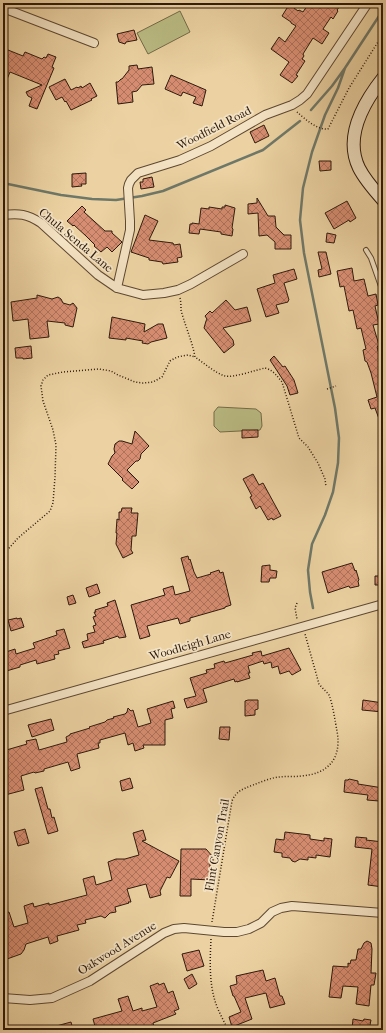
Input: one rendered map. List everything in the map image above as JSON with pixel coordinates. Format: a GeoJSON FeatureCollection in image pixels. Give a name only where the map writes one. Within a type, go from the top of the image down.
{"type":"FeatureCollection","features":[{"type":"Feature","properties":{"kind":"street","name":"Woodfield Road"},"geometry":{"type":"LineString","coordinates":[[117,288],[130,230],[128,192],[129,184],[134,176],[138,173],[180,160],[211,146],[265,115],[292,105],[300,100],[307,94],[368,3]]}},
{"type":"Feature","properties":{"kind":"street"},"geometry":{"type":"LineString","coordinates":[[3,8],[94,43]]}},
{"type":"Feature","properties":{"kind":"street"},"geometry":{"type":"LineString","coordinates":[[383,78],[362,110],[357,124],[353,144],[354,156],[359,168],[366,181],[383,200]]}},
{"type":"Feature","properties":{"kind":"street","name":"Chula Senda Lane"},"geometry":{"type":"LineString","coordinates":[[3,215],[13,213],[30,216],[41,223],[98,275],[117,288],[143,295],[178,290],[243,254]]}},
{"type":"Feature","properties":{"kind":"street","name":"Woodleigh Lane"},"geometry":{"type":"LineString","coordinates":[[3,711],[383,604]]}},
{"type":"Feature","properties":{"kind":"street","name":"Oakwood Avenue"},"geometry":{"type":"LineString","coordinates":[[3,998],[30,1000],[52,998],[90,981],[164,933],[174,929],[184,928],[237,932],[249,929],[261,923],[272,912],[281,908],[292,906],[383,913]]}},
{"type":"Feature","properties":{"kind":"lane"},"geometry":{"type":"LineString","coordinates":[[366,250],[371,258],[383,292]]}},
{"type":"Feature","properties":{"kind":"path"},"geometry":{"type":"LineString","coordinates":[[292,105],[301,116],[310,123],[324,129],[328,129],[349,88],[383,34]]}},
{"type":"Feature","properties":{"kind":"path"},"geometry":{"type":"LineString","coordinates":[[178,290],[181,309],[195,357]]}},
{"type":"Feature","properties":{"kind":"path"},"geometry":{"type":"LineString","coordinates":[[3,555],[18,538],[50,511],[53,503],[56,445],[53,430],[43,401],[41,386],[43,380],[48,375],[98,369],[111,371],[135,382],[153,382],[162,377],[170,361],[177,357],[188,355],[195,357],[225,376],[232,376],[265,368],[269,369],[274,372],[282,382],[298,438],[308,447],[314,456],[325,479],[326,487]]}},
{"type":"Feature","properties":{"kind":"path"},"geometry":{"type":"LineString","coordinates":[[327,389],[336,386]]}},
{"type":"Feature","properties":{"kind":"path"},"geometry":{"type":"LineString","coordinates":[[297,603],[296,612],[298,620]]}},
{"type":"Feature","properties":{"kind":"path","name":"Flint Canyon Trail"},"geometry":{"type":"LineString","coordinates":[[212,923],[232,802],[235,795],[246,788],[280,776],[311,775],[324,770],[333,762],[336,756],[338,748],[338,734],[330,700],[319,684],[305,633]]}},
{"type":"Feature","properties":{"kind":"path"},"geometry":{"type":"LineString","coordinates":[[210,936],[211,985],[216,1002],[228,1030]]}},
{"type":"Feature","properties":{"kind":"green space"},"geometry":{"type":"Polygon","coordinates":[[[180,11],[190,32],[148,54],[137,33],[180,11]]]}},
{"type":"Feature","properties":{"kind":"green space"},"geometry":{"type":"Polygon","coordinates":[[[218,407],[256,409],[261,413],[262,426],[260,430],[220,432],[214,426],[214,412],[218,407]]]}},
{"type":"Feature","properties":{"kind":"building"},"geometry":{"type":"Polygon","coordinates":[[[309,3],[342,3],[333,19],[331,17],[323,29],[329,33],[322,44],[313,38],[303,54],[304,56],[302,59],[305,61],[296,75],[298,76],[292,83],[280,75],[289,62],[271,49],[279,37],[285,42],[296,26],[282,16],[287,8],[290,5],[298,11],[303,12],[309,3]]]}},
{"type":"Feature","properties":{"kind":"building"},"geometry":{"type":"Polygon","coordinates":[[[134,30],[137,40],[126,42],[125,44],[119,42],[117,34],[134,30]]]}},
{"type":"Feature","properties":{"kind":"building"},"geometry":{"type":"Polygon","coordinates":[[[3,48],[23,56],[25,52],[42,59],[44,57],[46,58],[48,54],[56,57],[52,67],[54,68],[37,109],[29,106],[32,98],[28,96],[26,92],[42,85],[10,72],[3,89],[3,48]]]}},
{"type":"Feature","properties":{"kind":"building"},"geometry":{"type":"Polygon","coordinates":[[[137,65],[138,69],[152,67],[154,84],[142,85],[137,91],[132,92],[133,102],[118,104],[116,82],[122,79],[129,70],[129,66],[137,65]]]}},
{"type":"Feature","properties":{"kind":"building"},"geometry":{"type":"Polygon","coordinates":[[[171,75],[206,90],[202,106],[193,103],[196,97],[183,92],[181,96],[165,89],[171,75]]]}},
{"type":"Feature","properties":{"kind":"building"},"geometry":{"type":"Polygon","coordinates":[[[65,79],[71,90],[81,86],[82,88],[90,83],[97,96],[71,110],[62,97],[56,100],[49,87],[65,79]]]}},
{"type":"Feature","properties":{"kind":"building"},"geometry":{"type":"Polygon","coordinates":[[[264,125],[269,136],[255,143],[250,132],[264,125]]]}},
{"type":"Feature","properties":{"kind":"building"},"geometry":{"type":"Polygon","coordinates":[[[319,161],[331,161],[331,170],[320,171],[319,161]]]}},
{"type":"Feature","properties":{"kind":"building"},"geometry":{"type":"Polygon","coordinates":[[[86,173],[86,184],[72,187],[72,174],[86,173]]]}},
{"type":"Feature","properties":{"kind":"building"},"geometry":{"type":"Polygon","coordinates":[[[152,177],[154,187],[141,189],[140,182],[143,182],[143,179],[152,177]]]}},
{"type":"Feature","properties":{"kind":"building"},"geometry":{"type":"Polygon","coordinates":[[[257,198],[268,216],[275,216],[276,227],[284,235],[291,235],[291,249],[275,249],[275,242],[267,235],[259,236],[258,213],[248,214],[248,204],[257,203],[257,198]]]}},
{"type":"Feature","properties":{"kind":"building"},"geometry":{"type":"Polygon","coordinates":[[[347,201],[356,218],[350,222],[349,220],[334,229],[325,213],[347,201]]]}},
{"type":"Feature","properties":{"kind":"building"},"geometry":{"type":"Polygon","coordinates":[[[225,205],[235,208],[232,236],[221,234],[221,232],[200,229],[199,234],[189,233],[190,224],[199,224],[201,208],[209,209],[209,207],[222,209],[225,205]]]}},
{"type":"Feature","properties":{"kind":"building"},"geometry":{"type":"Polygon","coordinates":[[[82,206],[86,210],[84,212],[105,231],[112,231],[112,233],[122,242],[112,252],[107,247],[101,252],[74,225],[73,226],[67,221],[82,206]]]}},
{"type":"Feature","properties":{"kind":"building"},"geometry":{"type":"Polygon","coordinates":[[[145,215],[158,221],[149,240],[173,243],[174,245],[180,244],[182,257],[177,258],[178,262],[163,264],[162,262],[149,260],[149,258],[131,252],[145,215]]]}},
{"type":"Feature","properties":{"kind":"building"},"geometry":{"type":"Polygon","coordinates":[[[327,233],[336,235],[334,243],[326,242],[327,233]]]}},
{"type":"Feature","properties":{"kind":"building"},"geometry":{"type":"Polygon","coordinates":[[[318,252],[326,252],[331,274],[319,277],[318,270],[322,269],[318,252]]]}},
{"type":"Feature","properties":{"kind":"building"},"geometry":{"type":"Polygon","coordinates":[[[352,268],[354,281],[364,279],[368,296],[376,294],[378,305],[375,306],[379,324],[373,325],[379,345],[377,347],[381,361],[383,361],[383,427],[375,408],[371,409],[368,400],[377,397],[371,373],[367,362],[365,361],[363,350],[366,349],[361,328],[357,329],[353,310],[349,311],[344,286],[340,287],[337,271],[352,268]]]}},
{"type":"Feature","properties":{"kind":"building"},"geometry":{"type":"Polygon","coordinates":[[[294,269],[297,279],[284,283],[289,300],[288,302],[276,305],[279,313],[266,317],[257,289],[275,283],[273,275],[294,269]]]}},
{"type":"Feature","properties":{"kind":"building"},"geometry":{"type":"Polygon","coordinates":[[[37,295],[52,299],[58,297],[63,303],[70,305],[73,303],[77,308],[73,327],[65,325],[65,323],[47,321],[49,337],[30,339],[28,319],[13,321],[11,302],[37,298],[37,295]]]}},
{"type":"Feature","properties":{"kind":"building"},"geometry":{"type":"Polygon","coordinates":[[[226,300],[235,310],[247,307],[251,321],[223,328],[233,340],[234,345],[224,353],[204,328],[207,319],[205,316],[210,311],[212,313],[226,300]]]}},
{"type":"Feature","properties":{"kind":"building"},"geometry":{"type":"Polygon","coordinates":[[[112,317],[145,324],[144,332],[158,324],[163,324],[167,338],[148,344],[142,343],[143,341],[126,338],[126,340],[109,338],[112,317]]]}},
{"type":"Feature","properties":{"kind":"building"},"geometry":{"type":"Polygon","coordinates":[[[31,346],[32,358],[16,358],[15,348],[31,346]]]}},
{"type":"Feature","properties":{"kind":"building"},"geometry":{"type":"Polygon","coordinates":[[[274,356],[283,367],[285,366],[294,380],[298,393],[290,395],[287,386],[270,360],[274,356]]]}},
{"type":"Feature","properties":{"kind":"building"},"geometry":{"type":"Polygon","coordinates":[[[242,430],[258,430],[258,437],[242,438],[242,430]]]}},
{"type":"Feature","properties":{"kind":"building"},"geometry":{"type":"Polygon","coordinates":[[[135,431],[149,446],[141,454],[140,459],[127,470],[139,482],[132,489],[108,464],[115,453],[115,444],[122,441],[132,444],[135,431]]]}},
{"type":"Feature","properties":{"kind":"building"},"geometry":{"type":"Polygon","coordinates":[[[253,474],[259,485],[263,483],[281,516],[273,520],[272,518],[268,520],[260,506],[256,509],[250,497],[252,496],[243,479],[253,474]]]}},
{"type":"Feature","properties":{"kind":"building"},"geometry":{"type":"Polygon","coordinates":[[[122,508],[132,508],[131,513],[138,513],[136,536],[132,536],[131,550],[133,553],[123,558],[116,544],[117,519],[119,520],[119,512],[121,512],[122,508]]]}},
{"type":"Feature","properties":{"kind":"building"},"geometry":{"type":"Polygon","coordinates":[[[188,556],[197,578],[219,570],[220,573],[223,572],[231,605],[190,618],[190,621],[180,624],[178,618],[147,626],[150,636],[140,639],[131,605],[165,595],[163,589],[173,586],[175,595],[190,591],[181,558],[188,556]]]}},
{"type":"Feature","properties":{"kind":"building"},"geometry":{"type":"Polygon","coordinates":[[[352,563],[355,571],[356,570],[359,586],[350,588],[349,586],[328,593],[322,572],[352,563]]]}},
{"type":"Feature","properties":{"kind":"building"},"geometry":{"type":"Polygon","coordinates":[[[270,565],[270,570],[277,571],[276,578],[270,578],[269,582],[261,582],[262,566],[270,565]]]}},
{"type":"Feature","properties":{"kind":"building"},"geometry":{"type":"Polygon","coordinates":[[[375,576],[383,576],[383,585],[375,585],[375,576]]]}},
{"type":"Feature","properties":{"kind":"building"},"geometry":{"type":"Polygon","coordinates":[[[97,584],[100,593],[89,597],[86,588],[97,584]]]}},
{"type":"Feature","properties":{"kind":"building"},"geometry":{"type":"Polygon","coordinates":[[[73,595],[76,603],[69,605],[67,597],[73,595]]]}},
{"type":"Feature","properties":{"kind":"building"},"geometry":{"type":"Polygon","coordinates":[[[115,600],[126,637],[119,638],[118,636],[103,641],[104,643],[84,648],[82,642],[88,640],[87,634],[95,632],[93,626],[96,625],[93,617],[96,616],[94,612],[96,612],[95,610],[108,606],[107,603],[115,600]]]}},
{"type":"Feature","properties":{"kind":"building"},"geometry":{"type":"Polygon","coordinates":[[[21,618],[24,627],[11,631],[8,620],[21,618]]]}},
{"type":"Feature","properties":{"kind":"building"},"geometry":{"type":"Polygon","coordinates":[[[64,629],[70,648],[58,651],[59,654],[54,655],[55,659],[37,664],[36,660],[3,672],[3,653],[15,649],[16,654],[35,648],[33,643],[57,635],[56,631],[64,629]]]}},
{"type":"Feature","properties":{"kind":"building"},"geometry":{"type":"Polygon","coordinates":[[[289,648],[301,670],[292,675],[289,671],[280,674],[278,666],[272,668],[271,662],[264,664],[263,661],[248,666],[250,678],[237,682],[235,682],[234,679],[203,689],[207,702],[187,708],[184,699],[196,696],[190,678],[207,673],[206,670],[215,668],[214,664],[224,661],[225,663],[253,655],[252,653],[261,651],[262,656],[289,648]]]}},
{"type":"Feature","properties":{"kind":"building"},"geometry":{"type":"Polygon","coordinates":[[[258,700],[258,709],[255,710],[255,715],[245,716],[245,701],[258,700]]]}},
{"type":"Feature","properties":{"kind":"building"},"geometry":{"type":"Polygon","coordinates":[[[363,700],[383,703],[383,712],[362,710],[363,700]]]}},
{"type":"Feature","properties":{"kind":"building"},"geometry":{"type":"Polygon","coordinates":[[[173,701],[175,708],[171,709],[173,718],[165,720],[165,745],[143,745],[144,748],[135,751],[133,743],[128,745],[125,733],[100,740],[100,743],[98,743],[99,748],[77,754],[80,768],[71,771],[68,762],[44,769],[44,771],[21,776],[24,790],[5,795],[3,789],[3,751],[27,744],[26,741],[36,739],[39,750],[67,742],[66,737],[70,734],[90,728],[89,727],[114,718],[113,717],[125,714],[128,708],[131,711],[133,710],[138,727],[151,723],[147,709],[173,701]]]}},
{"type":"Feature","properties":{"kind":"building"},"geometry":{"type":"Polygon","coordinates":[[[51,719],[54,730],[32,737],[28,725],[51,719]]]}},
{"type":"Feature","properties":{"kind":"building"},"geometry":{"type":"Polygon","coordinates":[[[220,727],[230,727],[229,740],[219,739],[220,727]]]}},
{"type":"Feature","properties":{"kind":"building"},"geometry":{"type":"Polygon","coordinates":[[[130,778],[133,788],[122,791],[120,781],[130,778]]]}},
{"type":"Feature","properties":{"kind":"building"},"geometry":{"type":"Polygon","coordinates":[[[349,779],[358,781],[358,784],[383,788],[382,796],[380,796],[379,801],[367,800],[368,795],[344,792],[345,780],[349,779]]]}},
{"type":"Feature","properties":{"kind":"building"},"geometry":{"type":"Polygon","coordinates":[[[42,787],[48,809],[50,809],[52,818],[54,817],[58,831],[48,834],[35,789],[42,787]]]}},
{"type":"Feature","properties":{"kind":"building"},"geometry":{"type":"Polygon","coordinates":[[[25,829],[29,843],[18,846],[14,832],[25,829]]]}},
{"type":"Feature","properties":{"kind":"building"},"geometry":{"type":"Polygon","coordinates":[[[143,830],[146,840],[142,841],[179,861],[170,878],[167,877],[160,891],[161,895],[150,898],[146,884],[127,889],[131,902],[115,907],[116,912],[110,913],[105,918],[101,916],[85,920],[86,923],[77,925],[79,930],[57,936],[58,941],[50,944],[48,937],[26,944],[21,954],[7,959],[3,950],[3,913],[9,912],[14,927],[28,923],[24,906],[33,903],[34,907],[49,903],[49,905],[87,895],[83,879],[94,876],[96,885],[112,880],[108,862],[139,855],[133,833],[143,830]]]}},
{"type":"Feature","properties":{"kind":"building"},"geometry":{"type":"Polygon","coordinates":[[[285,832],[310,835],[310,839],[324,841],[324,838],[332,839],[330,857],[316,855],[316,858],[308,857],[308,860],[300,859],[295,862],[290,858],[282,857],[282,853],[274,852],[276,839],[284,840],[285,832]]]}},
{"type":"Feature","properties":{"kind":"building"},"geometry":{"type":"Polygon","coordinates":[[[356,837],[383,842],[383,887],[368,885],[372,849],[355,847],[356,837]]]}},
{"type":"Feature","properties":{"kind":"building"},"geometry":{"type":"Polygon","coordinates":[[[181,849],[206,849],[213,857],[213,862],[210,862],[210,880],[191,879],[191,896],[180,896],[181,849]]]}},
{"type":"Feature","properties":{"kind":"building"},"geometry":{"type":"Polygon","coordinates":[[[367,941],[371,943],[372,949],[371,973],[376,973],[374,985],[371,985],[369,1006],[356,1004],[358,987],[343,986],[341,998],[329,997],[333,966],[348,967],[348,963],[350,964],[351,960],[356,960],[358,949],[361,949],[367,941]]]}},
{"type":"Feature","properties":{"kind":"building"},"geometry":{"type":"Polygon","coordinates":[[[199,950],[204,966],[187,971],[182,954],[199,950]]]}},
{"type":"Feature","properties":{"kind":"building"},"geometry":{"type":"Polygon","coordinates":[[[263,970],[266,981],[275,978],[280,996],[282,996],[285,1004],[270,1008],[266,993],[245,998],[252,1019],[232,1027],[229,1017],[241,1012],[230,986],[237,984],[236,976],[263,970]]]}},
{"type":"Feature","properties":{"kind":"building"},"geometry":{"type":"Polygon","coordinates":[[[192,974],[197,984],[189,989],[184,979],[192,974]]]}},
{"type":"Feature","properties":{"kind":"building"},"geometry":{"type":"Polygon","coordinates":[[[158,983],[159,985],[164,983],[168,993],[173,991],[179,1009],[174,1011],[176,1014],[153,1023],[155,1030],[96,1030],[93,1019],[122,1011],[118,999],[128,996],[133,1011],[142,1008],[142,1011],[157,1007],[150,986],[158,983]]]}},
{"type":"Feature","properties":{"kind":"building"},"geometry":{"type":"Polygon","coordinates":[[[353,1019],[363,1021],[364,1019],[371,1020],[369,1030],[352,1029],[353,1019]]]}},
{"type":"Feature","properties":{"kind":"building"},"geometry":{"type":"Polygon","coordinates":[[[71,1022],[73,1030],[50,1030],[49,1028],[71,1022]]]}},
{"type":"Feature","properties":{"kind":"waterway"},"geometry":{"type":"LineString","coordinates":[[311,110],[332,86],[345,68],[383,10]]}},
{"type":"Feature","properties":{"kind":"waterway"},"geometry":{"type":"LineString","coordinates":[[313,608],[308,570],[312,544],[333,492],[338,463],[339,438],[335,408],[304,253],[300,220],[303,188],[312,152],[325,115],[338,88],[345,68]]}},
{"type":"Feature","properties":{"kind":"waterway"},"geometry":{"type":"LineString","coordinates":[[3,183],[61,195],[92,199],[116,200],[142,196],[163,191],[263,150],[300,121]]}}]}
